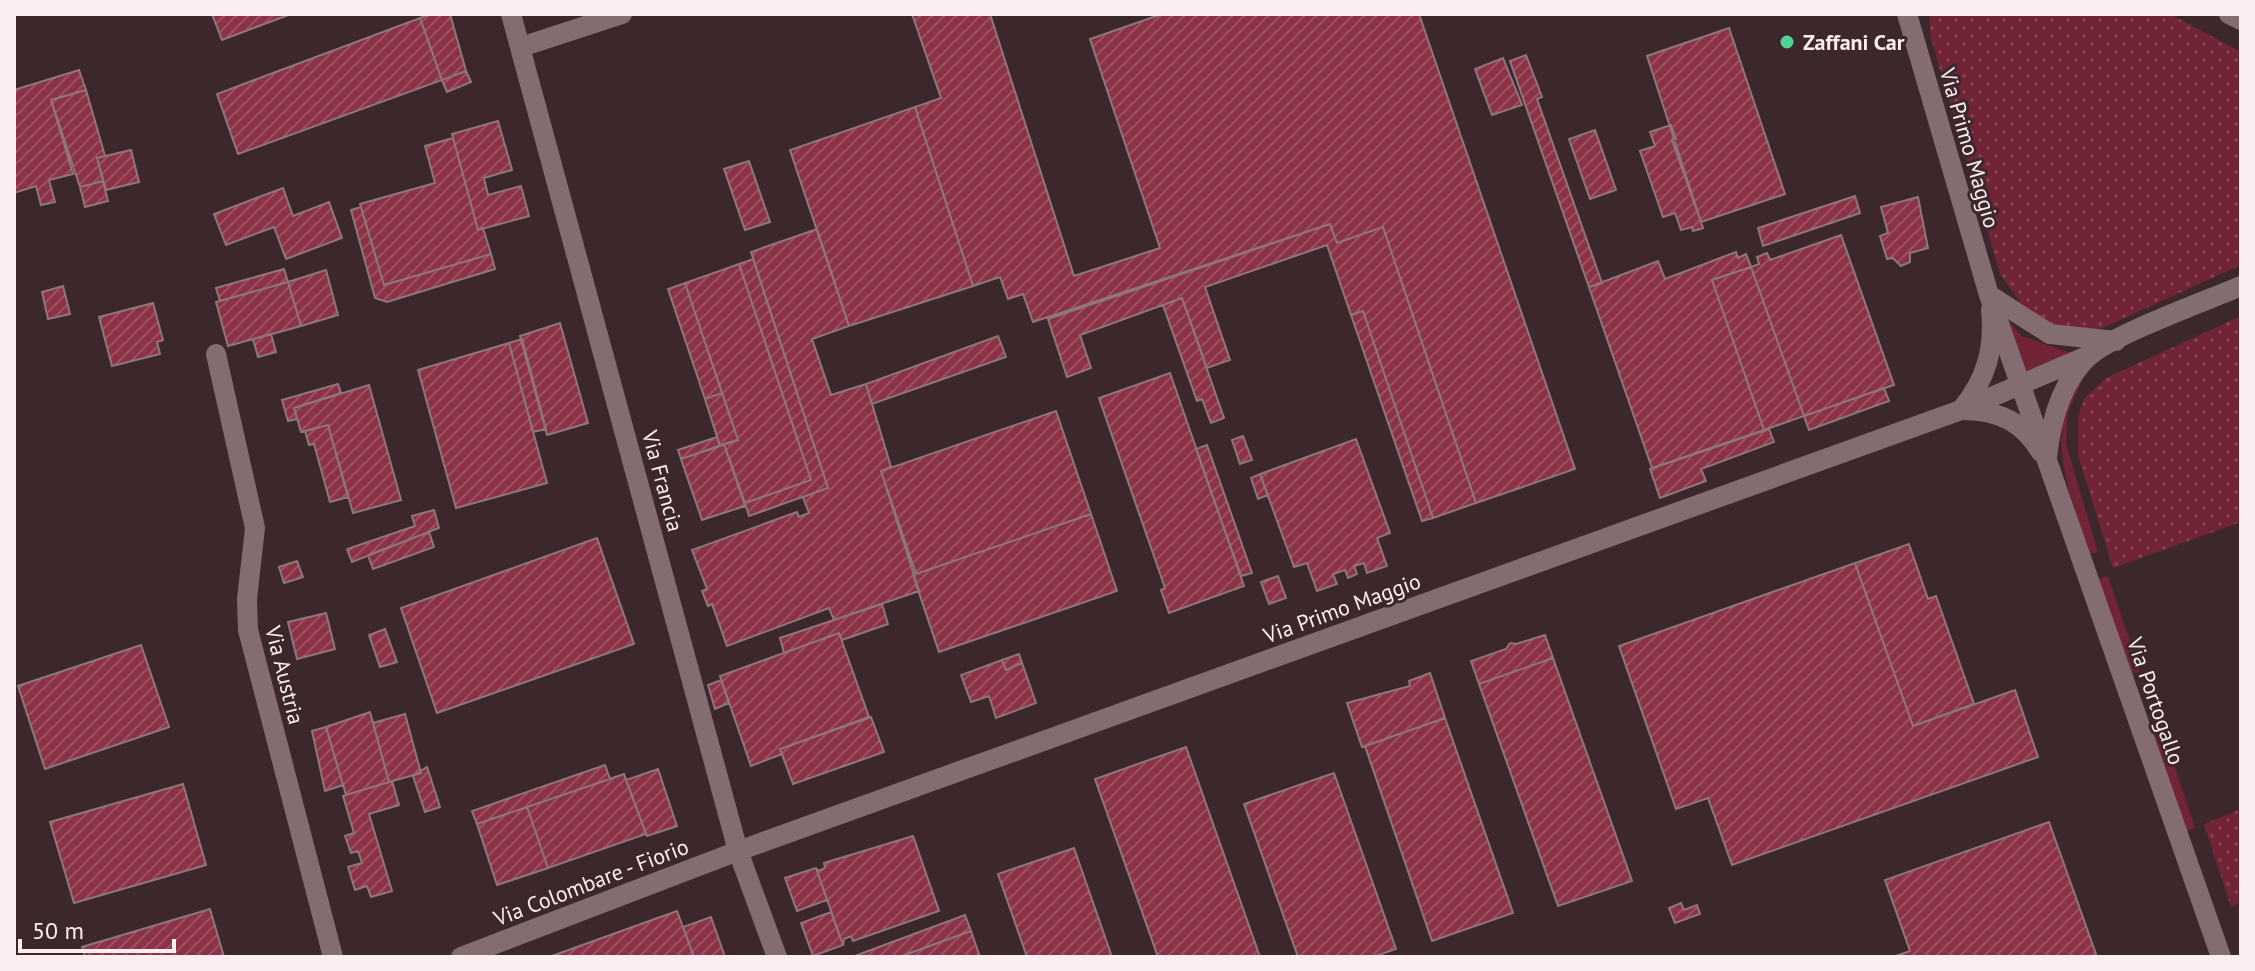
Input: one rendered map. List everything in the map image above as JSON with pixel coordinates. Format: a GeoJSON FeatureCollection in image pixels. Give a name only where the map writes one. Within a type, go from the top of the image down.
{"type":"FeatureCollection","features":[{"type":"Feature","properties":{"kind":"street","name":"Via Francia"},"geometry":{"type":"LineString","coordinates":[[511,14],[738,851],[777,957]]}},
{"type":"Feature","properties":{"kind":"street"},"geometry":{"type":"LineString","coordinates":[[521,47],[622,14]]}},
{"type":"Feature","properties":{"kind":"street"},"geometry":{"type":"LineString","coordinates":[[2229,14],[2241,20]]}},
{"type":"Feature","properties":{"kind":"street","name":"Via Primo Maggio"},"geometry":{"type":"LineString","coordinates":[[1910,19],[1989,295],[1992,350],[1977,388],[1961,410]]}},
{"type":"Feature","properties":{"kind":"street"},"geometry":{"type":"LineString","coordinates":[[1989,295],[2050,334],[2117,341],[2241,286]]}},
{"type":"Feature","properties":{"kind":"street","name":"Via Portogallo"},"geometry":{"type":"LineString","coordinates":[[1989,295],[2221,957]]}},
{"type":"Feature","properties":{"kind":"street","name":"Via Portogallo"},"geometry":{"type":"LineString","coordinates":[[2046,461],[2049,434],[2065,388],[2092,354],[2117,341]]}},
{"type":"Feature","properties":{"kind":"street","name":"Via Austria"},"geometry":{"type":"LineString","coordinates":[[216,354],[255,528],[247,599],[248,630],[333,957]]}},
{"type":"Feature","properties":{"kind":"street","name":"Via Primo Maggio"},"geometry":{"type":"LineString","coordinates":[[738,851],[1961,410],[2092,354]]}},
{"type":"Feature","properties":{"kind":"street","name":"Via Primo Maggio"},"geometry":{"type":"LineString","coordinates":[[1961,410],[1993,413],[2017,423],[2046,461]]}},
{"type":"Feature","properties":{"kind":"street","name":"Via Colombare - Fiorio"},"geometry":{"type":"LineString","coordinates":[[461,957],[738,851]]}},
{"type":"Feature","properties":{"kind":"shaded area"},"geometry":{"type":"Polygon","coordinates":[[[1929,14],[2170,14],[2241,52],[2241,265],[2102,328],[2084,331],[2053,325],[2026,310],[2000,274],[1931,39],[1929,14]]]}},
{"type":"Feature","properties":{"kind":"shaded area"},"geometry":{"type":"Polygon","coordinates":[[[2241,316],[2241,522],[2113,568],[2078,455],[2078,416],[2084,399],[2106,378],[2241,316]]]}},
{"type":"Feature","properties":{"kind":"shaded area"},"geometry":{"type":"Polygon","coordinates":[[[2008,321],[2022,336],[2071,353],[2021,373],[2008,321]]]}},
{"type":"Feature","properties":{"kind":"shaded area"},"geometry":{"type":"Polygon","coordinates":[[[2084,376],[2068,412],[2066,444],[2098,552],[2090,554],[2068,487],[2061,440],[2063,418],[2071,396],[2084,376]]]}},
{"type":"Feature","properties":{"kind":"shaded area"},"geometry":{"type":"Polygon","coordinates":[[[2108,576],[2140,671],[2132,674],[2099,579],[2108,576]]]}},
{"type":"Feature","properties":{"kind":"shaded area"},"geometry":{"type":"Polygon","coordinates":[[[2160,723],[2195,828],[2186,831],[2150,726],[2160,723]]]}},
{"type":"Feature","properties":{"kind":"shaded area"},"geometry":{"type":"Polygon","coordinates":[[[2241,809],[2241,903],[2231,907],[2204,824],[2241,809]]]}},
{"type":"Feature","properties":{"kind":"building"},"geometry":{"type":"Polygon","coordinates":[[[212,14],[291,14],[222,40],[212,14]]]}},
{"type":"Feature","properties":{"kind":"building"},"geometry":{"type":"Polygon","coordinates":[[[430,14],[450,14],[466,71],[442,80],[420,18],[430,14]]]}},
{"type":"Feature","properties":{"kind":"building"},"geometry":{"type":"Polygon","coordinates":[[[912,14],[990,14],[1074,276],[1160,248],[1090,39],[1162,14],[1419,14],[1575,469],[1476,503],[1383,227],[1337,243],[1330,224],[1033,322],[1023,294],[1008,299],[1000,277],[973,286],[915,107],[941,98],[912,14]]]}},
{"type":"Feature","properties":{"kind":"building"},"geometry":{"type":"Polygon","coordinates":[[[420,18],[442,80],[238,154],[217,94],[420,18]]]}},
{"type":"Feature","properties":{"kind":"building"},"geometry":{"type":"Polygon","coordinates":[[[1729,28],[1785,194],[1701,222],[1647,56],[1729,28]]]}},
{"type":"Feature","properties":{"kind":"building"},"geometry":{"type":"Polygon","coordinates":[[[1526,55],[1542,97],[1537,99],[1602,283],[1589,287],[1510,61],[1526,55]]]}},
{"type":"Feature","properties":{"kind":"building"},"geometry":{"type":"Polygon","coordinates":[[[1503,58],[1522,105],[1492,115],[1475,69],[1503,58]]]}},
{"type":"Feature","properties":{"kind":"building"},"geometry":{"type":"Polygon","coordinates":[[[79,70],[86,90],[51,100],[73,174],[49,180],[55,202],[41,205],[36,186],[14,193],[14,90],[79,70]]]}},
{"type":"Feature","properties":{"kind":"building"},"geometry":{"type":"Polygon","coordinates":[[[466,71],[471,82],[447,92],[442,80],[466,71]]]}},
{"type":"Feature","properties":{"kind":"building"},"geometry":{"type":"Polygon","coordinates":[[[86,90],[105,156],[97,158],[103,181],[80,187],[51,100],[86,90]]]}},
{"type":"Feature","properties":{"kind":"building"},"geometry":{"type":"Polygon","coordinates":[[[915,107],[973,286],[849,326],[790,150],[915,107]]]}},
{"type":"Feature","properties":{"kind":"building"},"geometry":{"type":"Polygon","coordinates":[[[498,121],[512,170],[484,178],[488,195],[521,186],[529,216],[478,230],[452,134],[498,121]]]}},
{"type":"Feature","properties":{"kind":"building"},"geometry":{"type":"Polygon","coordinates":[[[1671,125],[1676,139],[1672,140],[1703,228],[1693,231],[1692,227],[1681,230],[1675,213],[1663,217],[1640,151],[1655,146],[1650,132],[1671,125]]]}},
{"type":"Feature","properties":{"kind":"building"},"geometry":{"type":"Polygon","coordinates":[[[1595,130],[1616,190],[1590,199],[1569,139],[1595,130]]]}},
{"type":"Feature","properties":{"kind":"building"},"geometry":{"type":"Polygon","coordinates":[[[453,138],[478,230],[483,228],[491,254],[384,285],[360,204],[435,183],[425,146],[453,138]]]}},
{"type":"Feature","properties":{"kind":"building"},"geometry":{"type":"Polygon","coordinates":[[[131,150],[139,182],[106,190],[97,158],[131,150]]]}},
{"type":"Feature","properties":{"kind":"building"},"geometry":{"type":"Polygon","coordinates":[[[749,161],[770,222],[745,230],[724,169],[749,161]]]}},
{"type":"Feature","properties":{"kind":"building"},"geometry":{"type":"Polygon","coordinates":[[[103,181],[108,201],[85,207],[80,187],[103,181]]]}},
{"type":"Feature","properties":{"kind":"building"},"geometry":{"type":"Polygon","coordinates":[[[283,188],[293,216],[329,202],[342,238],[286,259],[274,227],[226,245],[214,214],[283,188]]]}},
{"type":"Feature","properties":{"kind":"building"},"geometry":{"type":"Polygon","coordinates":[[[1855,196],[1860,213],[1763,246],[1758,228],[1855,196]]]}},
{"type":"Feature","properties":{"kind":"building"},"geometry":{"type":"Polygon","coordinates":[[[1918,197],[1928,248],[1910,253],[1910,262],[1901,266],[1893,258],[1887,259],[1880,236],[1888,233],[1881,207],[1918,197]]]}},
{"type":"Feature","properties":{"kind":"building"},"geometry":{"type":"Polygon","coordinates":[[[361,207],[384,285],[491,254],[495,269],[387,302],[375,298],[351,210],[361,207]]]}},
{"type":"Feature","properties":{"kind":"building"},"geometry":{"type":"Polygon","coordinates":[[[1330,224],[1337,243],[1383,227],[1476,503],[1433,518],[1363,311],[1351,315],[1327,245],[1205,287],[1230,360],[1207,368],[1182,298],[1080,335],[1091,368],[1067,377],[1048,319],[1330,224]]]}},
{"type":"Feature","properties":{"kind":"building"},"geometry":{"type":"Polygon","coordinates":[[[817,229],[849,326],[812,339],[831,395],[866,384],[891,467],[881,471],[919,591],[834,620],[829,608],[727,646],[712,604],[708,606],[702,591],[707,589],[692,550],[797,512],[799,517],[809,513],[803,497],[828,488],[751,252],[817,229]]]}},
{"type":"Feature","properties":{"kind":"building"},"geometry":{"type":"Polygon","coordinates":[[[1841,235],[1894,385],[1804,416],[1751,267],[1759,264],[1757,257],[1767,253],[1770,260],[1841,235]]]}},
{"type":"Feature","properties":{"kind":"building"},"geometry":{"type":"Polygon","coordinates":[[[1736,252],[1738,258],[1746,254],[1751,267],[1712,280],[1764,430],[1652,468],[1589,287],[1658,261],[1665,279],[1736,252]]]}},
{"type":"Feature","properties":{"kind":"building"},"geometry":{"type":"Polygon","coordinates":[[[753,259],[828,488],[749,516],[745,503],[811,480],[739,264],[753,259]]]}},
{"type":"Feature","properties":{"kind":"building"},"geometry":{"type":"Polygon","coordinates":[[[739,264],[811,480],[745,503],[724,444],[738,440],[685,283],[739,264]]]}},
{"type":"Feature","properties":{"kind":"building"},"geometry":{"type":"Polygon","coordinates":[[[1751,267],[1804,416],[1764,430],[1712,280],[1751,267]]]}},
{"type":"Feature","properties":{"kind":"building"},"geometry":{"type":"Polygon","coordinates":[[[284,269],[288,282],[220,301],[216,288],[284,269]]]}},
{"type":"Feature","properties":{"kind":"building"},"geometry":{"type":"Polygon","coordinates":[[[326,270],[338,315],[301,326],[288,282],[326,270]]]}},
{"type":"Feature","properties":{"kind":"building"},"geometry":{"type":"Polygon","coordinates":[[[288,282],[301,326],[228,346],[216,302],[288,282]]]}},
{"type":"Feature","properties":{"kind":"building"},"geometry":{"type":"Polygon","coordinates":[[[685,283],[722,393],[705,399],[668,289],[685,283]]]}},
{"type":"Feature","properties":{"kind":"building"},"geometry":{"type":"Polygon","coordinates":[[[63,286],[70,314],[48,319],[42,292],[63,286]]]}},
{"type":"Feature","properties":{"kind":"building"},"geometry":{"type":"Polygon","coordinates":[[[1182,298],[1224,418],[1211,423],[1202,399],[1197,401],[1163,305],[1182,298]]]}},
{"type":"Feature","properties":{"kind":"building"},"geometry":{"type":"Polygon","coordinates":[[[153,303],[163,340],[157,342],[160,354],[112,366],[99,317],[153,303]]]}},
{"type":"Feature","properties":{"kind":"building"},"geometry":{"type":"Polygon","coordinates":[[[1363,311],[1433,518],[1422,521],[1351,315],[1363,311]]]}},
{"type":"Feature","properties":{"kind":"building"},"geometry":{"type":"Polygon","coordinates":[[[560,323],[588,423],[547,435],[520,336],[560,323]]]}},
{"type":"Feature","properties":{"kind":"building"},"geometry":{"type":"Polygon","coordinates":[[[271,334],[276,352],[258,357],[253,339],[271,334]]]}},
{"type":"Feature","properties":{"kind":"building"},"geometry":{"type":"Polygon","coordinates":[[[998,336],[1006,357],[872,404],[866,384],[998,336]]]}},
{"type":"Feature","properties":{"kind":"building"},"geometry":{"type":"Polygon","coordinates":[[[522,339],[546,429],[533,432],[509,343],[522,339]]]}},
{"type":"Feature","properties":{"kind":"building"},"geometry":{"type":"Polygon","coordinates":[[[509,343],[547,483],[456,508],[418,370],[509,343]]]}},
{"type":"Feature","properties":{"kind":"building"},"geometry":{"type":"Polygon","coordinates":[[[1170,373],[1244,586],[1169,613],[1161,590],[1165,588],[1099,398],[1170,373]]]}},
{"type":"Feature","properties":{"kind":"building"},"geometry":{"type":"Polygon","coordinates":[[[338,384],[341,393],[294,408],[297,419],[288,421],[282,400],[338,384]]]}},
{"type":"Feature","properties":{"kind":"building"},"geometry":{"type":"Polygon","coordinates":[[[369,385],[401,500],[353,513],[328,425],[301,432],[294,408],[369,385]]]}},
{"type":"Feature","properties":{"kind":"building"},"geometry":{"type":"Polygon","coordinates":[[[1884,388],[1889,401],[1809,430],[1804,416],[1884,388]]]}},
{"type":"Feature","properties":{"kind":"building"},"geometry":{"type":"Polygon","coordinates":[[[722,393],[738,440],[720,446],[705,399],[722,393]]]}},
{"type":"Feature","properties":{"kind":"building"},"geometry":{"type":"Polygon","coordinates":[[[1056,411],[1091,514],[916,574],[881,471],[1056,411]]]}},
{"type":"Feature","properties":{"kind":"building"},"geometry":{"type":"Polygon","coordinates":[[[328,425],[348,497],[330,502],[314,444],[309,445],[305,431],[328,425]]]}},
{"type":"Feature","properties":{"kind":"building"},"geometry":{"type":"Polygon","coordinates":[[[1769,429],[1774,442],[1701,469],[1706,481],[1660,498],[1650,469],[1769,429]]]}},
{"type":"Feature","properties":{"kind":"building"},"geometry":{"type":"Polygon","coordinates":[[[1243,436],[1252,460],[1240,464],[1232,440],[1243,436]]]}},
{"type":"Feature","properties":{"kind":"building"},"geometry":{"type":"Polygon","coordinates":[[[717,437],[720,446],[681,459],[678,450],[717,437]]]}},
{"type":"Feature","properties":{"kind":"building"},"geometry":{"type":"Polygon","coordinates":[[[1356,439],[1390,533],[1377,538],[1387,566],[1367,573],[1364,563],[1354,566],[1357,574],[1348,578],[1345,570],[1333,574],[1337,584],[1317,591],[1307,563],[1294,567],[1260,474],[1356,439]]]}},
{"type":"Feature","properties":{"kind":"building"},"geometry":{"type":"Polygon","coordinates":[[[724,444],[745,506],[702,520],[681,459],[724,444]]]}},
{"type":"Feature","properties":{"kind":"building"},"geometry":{"type":"Polygon","coordinates":[[[1207,445],[1252,573],[1241,576],[1196,449],[1207,445]]]}},
{"type":"Feature","properties":{"kind":"building"},"geometry":{"type":"Polygon","coordinates":[[[1260,474],[1268,495],[1258,499],[1251,478],[1260,474]]]}},
{"type":"Feature","properties":{"kind":"building"},"geometry":{"type":"Polygon","coordinates":[[[434,510],[439,528],[352,562],[347,549],[415,526],[412,516],[434,510]]]}},
{"type":"Feature","properties":{"kind":"building"},"geometry":{"type":"Polygon","coordinates":[[[1091,514],[1117,591],[939,652],[913,575],[1091,514]]]}},
{"type":"Feature","properties":{"kind":"building"},"geometry":{"type":"Polygon","coordinates":[[[429,532],[434,547],[373,569],[368,555],[429,532]]]}},
{"type":"Feature","properties":{"kind":"building"},"geometry":{"type":"Polygon","coordinates":[[[597,538],[634,644],[437,713],[401,608],[597,538]]]}},
{"type":"Feature","properties":{"kind":"building"},"geometry":{"type":"Polygon","coordinates":[[[1909,544],[1928,599],[1936,596],[1974,704],[1913,726],[1855,563],[1909,544]]]}},
{"type":"Feature","properties":{"kind":"building"},"geometry":{"type":"Polygon","coordinates":[[[297,561],[303,577],[284,583],[279,567],[297,561]]]}},
{"type":"Feature","properties":{"kind":"building"},"geometry":{"type":"Polygon","coordinates":[[[1855,563],[1913,726],[2015,690],[2038,757],[1732,865],[1708,798],[1676,809],[1619,646],[1855,563]]]}},
{"type":"Feature","properties":{"kind":"building"},"geometry":{"type":"Polygon","coordinates":[[[1278,576],[1286,598],[1269,604],[1261,582],[1278,576]]]}},
{"type":"Feature","properties":{"kind":"building"},"geometry":{"type":"Polygon","coordinates":[[[882,604],[888,624],[842,640],[839,633],[784,653],[780,638],[882,604]]]}},
{"type":"Feature","properties":{"kind":"building"},"geometry":{"type":"Polygon","coordinates":[[[326,613],[335,649],[297,659],[288,622],[326,613]]]}},
{"type":"Feature","properties":{"kind":"building"},"geometry":{"type":"Polygon","coordinates":[[[385,629],[397,662],[380,667],[369,635],[385,629]]]}},
{"type":"Feature","properties":{"kind":"building"},"geometry":{"type":"Polygon","coordinates":[[[839,633],[869,717],[780,749],[782,754],[751,766],[720,676],[839,633]]]}},
{"type":"Feature","properties":{"kind":"building"},"geometry":{"type":"Polygon","coordinates":[[[1545,635],[1553,658],[1479,684],[1471,661],[1506,649],[1510,643],[1545,635]]]}},
{"type":"Feature","properties":{"kind":"building"},"geometry":{"type":"Polygon","coordinates":[[[141,645],[169,727],[45,769],[18,686],[141,645]]]}},
{"type":"Feature","properties":{"kind":"building"},"geometry":{"type":"Polygon","coordinates":[[[1019,654],[1022,663],[1006,670],[1002,660],[1019,654]]]}},
{"type":"Feature","properties":{"kind":"building"},"geometry":{"type":"Polygon","coordinates":[[[1553,658],[1632,881],[1558,906],[1479,684],[1553,658]]]}},
{"type":"Feature","properties":{"kind":"building"},"geometry":{"type":"Polygon","coordinates":[[[1002,660],[1006,670],[1022,663],[1036,703],[996,718],[989,696],[971,702],[961,675],[1002,660]]]}},
{"type":"Feature","properties":{"kind":"building"},"geometry":{"type":"Polygon","coordinates":[[[1430,673],[1445,718],[1362,747],[1347,703],[1410,686],[1409,681],[1430,673]]]}},
{"type":"Feature","properties":{"kind":"building"},"geometry":{"type":"Polygon","coordinates":[[[721,680],[729,703],[715,709],[708,685],[721,680]]]}},
{"type":"Feature","properties":{"kind":"building"},"geometry":{"type":"Polygon","coordinates":[[[370,712],[389,782],[346,795],[326,727],[370,712]]]}},
{"type":"Feature","properties":{"kind":"building"},"geometry":{"type":"Polygon","coordinates":[[[405,714],[421,773],[389,782],[373,723],[405,714]]]}},
{"type":"Feature","properties":{"kind":"building"},"geometry":{"type":"Polygon","coordinates":[[[871,717],[884,752],[793,784],[780,749],[871,717]]]}},
{"type":"Feature","properties":{"kind":"building"},"geometry":{"type":"Polygon","coordinates":[[[1445,718],[1513,913],[1432,941],[1365,746],[1445,718]]]}},
{"type":"Feature","properties":{"kind":"building"},"geometry":{"type":"Polygon","coordinates":[[[326,727],[343,785],[325,791],[312,731],[326,727]]]}},
{"type":"Feature","properties":{"kind":"building"},"geometry":{"type":"Polygon","coordinates":[[[1186,747],[1260,957],[1158,957],[1095,779],[1186,747]]]}},
{"type":"Feature","properties":{"kind":"building"},"geometry":{"type":"Polygon","coordinates":[[[605,765],[610,779],[477,824],[472,811],[605,765]]]}},
{"type":"Feature","properties":{"kind":"building"},"geometry":{"type":"Polygon","coordinates":[[[427,767],[440,807],[425,812],[413,776],[427,767]]]}},
{"type":"Feature","properties":{"kind":"building"},"geometry":{"type":"Polygon","coordinates":[[[658,769],[677,826],[647,836],[626,780],[658,769]]]}},
{"type":"Feature","properties":{"kind":"building"},"geometry":{"type":"Polygon","coordinates":[[[1334,773],[1396,949],[1373,957],[1298,957],[1244,804],[1334,773]]]}},
{"type":"Feature","properties":{"kind":"building"},"geometry":{"type":"Polygon","coordinates":[[[624,774],[646,834],[548,868],[527,807],[624,774]]]}},
{"type":"Feature","properties":{"kind":"building"},"geometry":{"type":"Polygon","coordinates":[[[392,781],[399,805],[369,814],[392,891],[371,897],[367,886],[355,890],[348,867],[362,863],[358,851],[351,853],[345,836],[354,833],[343,796],[392,781]]]}},
{"type":"Feature","properties":{"kind":"building"},"geometry":{"type":"Polygon","coordinates":[[[183,784],[206,865],[74,903],[50,822],[183,784]]]}},
{"type":"Feature","properties":{"kind":"building"},"geometry":{"type":"Polygon","coordinates":[[[527,807],[548,868],[497,885],[477,824],[527,807]]]}},
{"type":"Feature","properties":{"kind":"building"},"geometry":{"type":"Polygon","coordinates":[[[2049,822],[2097,957],[1893,957],[1910,951],[1885,880],[2049,822]]]}},
{"type":"Feature","properties":{"kind":"building"},"geometry":{"type":"Polygon","coordinates":[[[913,836],[939,911],[853,941],[851,936],[844,939],[843,945],[816,868],[818,871],[825,868],[824,863],[913,836]]]}},
{"type":"Feature","properties":{"kind":"building"},"geometry":{"type":"Polygon","coordinates":[[[1074,848],[1112,957],[1027,957],[998,874],[1074,848]]]}},
{"type":"Feature","properties":{"kind":"building"},"geometry":{"type":"Polygon","coordinates":[[[816,868],[827,900],[797,911],[785,878],[816,868]]]}},
{"type":"Feature","properties":{"kind":"building"},"geometry":{"type":"Polygon","coordinates":[[[1681,903],[1684,910],[1697,905],[1700,914],[1675,923],[1669,908],[1681,903]]]}},
{"type":"Feature","properties":{"kind":"building"},"geometry":{"type":"Polygon","coordinates":[[[210,909],[224,957],[85,957],[82,947],[210,909]]]}},
{"type":"Feature","properties":{"kind":"building"},"geometry":{"type":"Polygon","coordinates":[[[677,911],[694,957],[549,957],[677,911]]]}},
{"type":"Feature","properties":{"kind":"building"},"geometry":{"type":"Polygon","coordinates":[[[831,912],[843,945],[813,956],[801,923],[831,912]]]}},
{"type":"Feature","properties":{"kind":"building"},"geometry":{"type":"Polygon","coordinates":[[[965,915],[971,931],[899,957],[852,957],[965,915]]]}},
{"type":"Feature","properties":{"kind":"building"},"geometry":{"type":"Polygon","coordinates":[[[711,917],[725,957],[694,957],[683,927],[711,917]]]}},
{"type":"Feature","properties":{"kind":"building"},"geometry":{"type":"Polygon","coordinates":[[[971,931],[980,957],[899,957],[971,931]]]}},
{"type":"Feature","properties":{"kind":"place","name":"Zaffani Car"},"geometry":{"type":"Point","coordinates":[1787,42]}}]}
